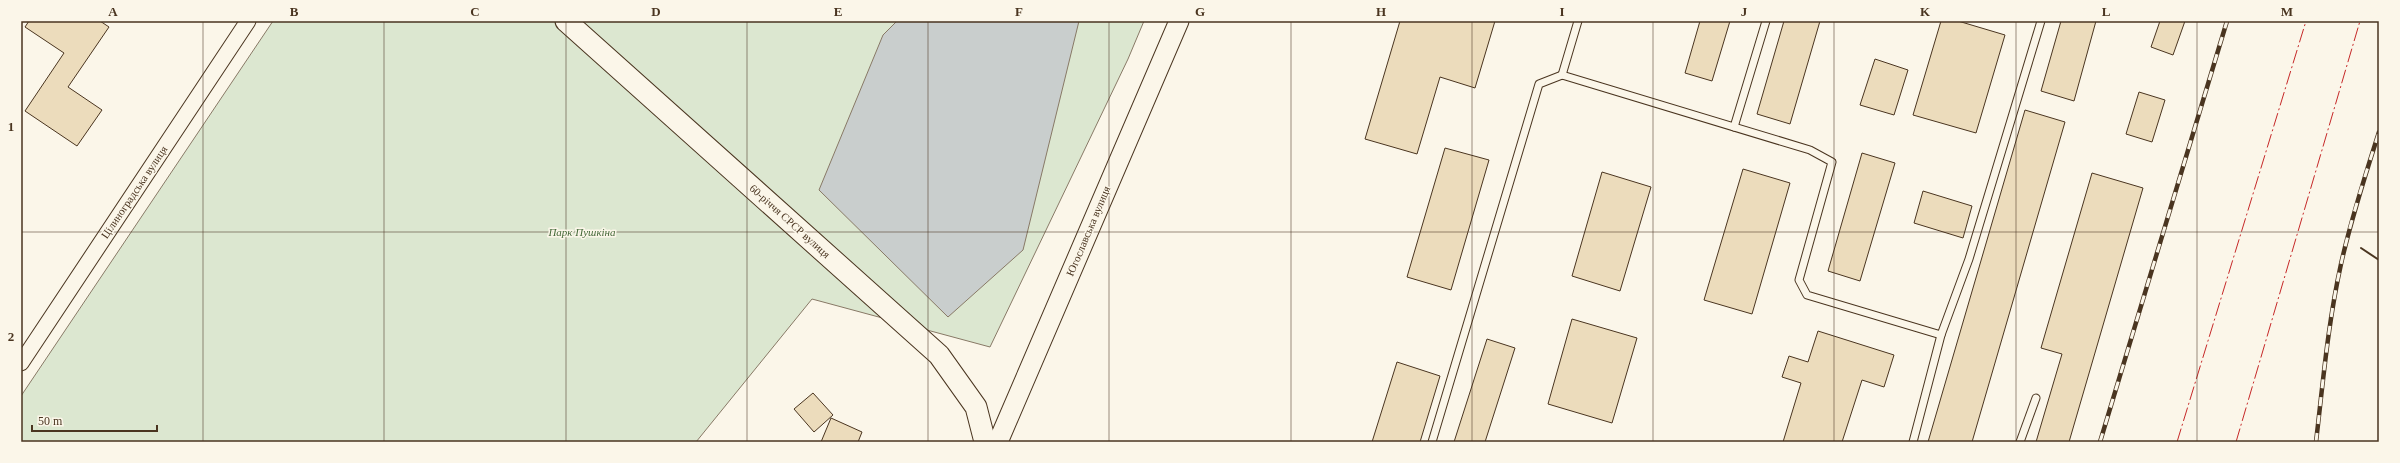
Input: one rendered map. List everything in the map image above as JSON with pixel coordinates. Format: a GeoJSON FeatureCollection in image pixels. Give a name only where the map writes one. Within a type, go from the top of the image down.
{"type":"FeatureCollection","features":[{"type":"Feature","properties":{"kind":"main road","name":"60-річчя СРСР вулиця"},"geometry":{"type":"LineString","coordinates":[[566,21],[939,355],[976,407],[985,442]]}},
{"type":"Feature","properties":{"kind":"street","name":"Цілиноградська вулиця"},"geometry":{"type":"LineString","coordinates":[[21,363],[248,21]]}},
{"type":"Feature","properties":{"kind":"street","name":"Югославська вулиця"},"geometry":{"type":"LineString","coordinates":[[998,442],[1179,21]]}},
{"type":"Feature","properties":{"kind":"lane"},"geometry":{"type":"LineString","coordinates":[[1562,75],[1578,21]]}},
{"type":"Feature","properties":{"kind":"lane"},"geometry":{"type":"LineString","coordinates":[[1734,127],[1766,21]]}},
{"type":"Feature","properties":{"kind":"lane"},"geometry":{"type":"LineString","coordinates":[[1913,442],[1941,335],[1969,259],[2041,21]]}},
{"type":"Feature","properties":{"kind":"lane"},"geometry":{"type":"LineString","coordinates":[[1432,442],[1539,84],[1562,75],[1810,150],[1832,162],[1798,280],[1807,295],[1941,335]]}},
{"type":"Feature","properties":{"kind":"lane"},"geometry":{"type":"LineString","coordinates":[[2020,442],[2036,398]]}},
{"type":"Feature","properties":{"kind":"green space","name":"Парк Пушкіна"},"geometry":{"type":"Polygon","coordinates":[[[273,21],[1144,21],[1128,59],[990,347],[812,299],[696,442],[21,442],[21,396],[273,21]]]}},
{"type":"Feature","properties":{"kind":"shaded area"},"geometry":{"type":"Polygon","coordinates":[[[897,21],[1079,21],[1023,250],[948,317],[819,190],[883,35],[897,21]]]}},
{"type":"Feature","properties":{"kind":"building"},"geometry":{"type":"Polygon","coordinates":[[[29,21],[100,21],[109,27],[68,87],[102,110],[77,146],[25,111],[64,53],[25,27],[29,21]]]}},
{"type":"Feature","properties":{"kind":"building"},"geometry":{"type":"Polygon","coordinates":[[[1400,21],[1495,21],[1475,88],[1440,77],[1417,154],[1365,139],[1400,21]]]}},
{"type":"Feature","properties":{"kind":"building"},"geometry":{"type":"Polygon","coordinates":[[[1700,21],[1730,21],[1712,81],[1685,73],[1700,21]]]}},
{"type":"Feature","properties":{"kind":"building"},"geometry":{"type":"Polygon","coordinates":[[[1784,21],[1820,21],[1790,124],[1757,114],[1784,21]]]}},
{"type":"Feature","properties":{"kind":"building"},"geometry":{"type":"Polygon","coordinates":[[[1941,21],[1958,21],[2005,35],[1976,133],[1913,115],[1941,21]]]}},
{"type":"Feature","properties":{"kind":"building"},"geometry":{"type":"Polygon","coordinates":[[[2061,21],[2096,21],[2074,101],[2041,91],[2061,21]]]}},
{"type":"Feature","properties":{"kind":"building"},"geometry":{"type":"Polygon","coordinates":[[[2160,21],[2185,21],[2173,55],[2151,47],[2160,21]]]}},
{"type":"Feature","properties":{"kind":"building"},"geometry":{"type":"Polygon","coordinates":[[[1875,59],[1908,70],[1894,115],[1860,105],[1875,59]]]}},
{"type":"Feature","properties":{"kind":"building"},"geometry":{"type":"Polygon","coordinates":[[[2139,92],[2165,100],[2152,142],[2126,134],[2139,92]]]}},
{"type":"Feature","properties":{"kind":"building"},"geometry":{"type":"Polygon","coordinates":[[[2025,110],[2065,122],[1972,442],[1928,442],[2025,110]]]}},
{"type":"Feature","properties":{"kind":"building"},"geometry":{"type":"Polygon","coordinates":[[[1445,148],[1489,160],[1451,290],[1407,277],[1445,148]]]}},
{"type":"Feature","properties":{"kind":"building"},"geometry":{"type":"Polygon","coordinates":[[[1862,153],[1895,163],[1860,281],[1828,271],[1862,153]]]}},
{"type":"Feature","properties":{"kind":"building"},"geometry":{"type":"Polygon","coordinates":[[[1743,169],[1790,183],[1752,314],[1704,300],[1743,169]]]}},
{"type":"Feature","properties":{"kind":"building"},"geometry":{"type":"Polygon","coordinates":[[[1602,172],[1651,187],[1620,291],[1572,276],[1602,172]]]}},
{"type":"Feature","properties":{"kind":"building"},"geometry":{"type":"Polygon","coordinates":[[[2092,173],[2143,188],[2069,442],[2036,442],[2062,354],[2041,348],[2092,173]]]}},
{"type":"Feature","properties":{"kind":"building"},"geometry":{"type":"Polygon","coordinates":[[[1923,191],[1972,206],[1963,238],[1914,223],[1923,191]]]}},
{"type":"Feature","properties":{"kind":"building"},"geometry":{"type":"Polygon","coordinates":[[[1572,319],[1637,338],[1612,423],[1548,404],[1572,319]]]}},
{"type":"Feature","properties":{"kind":"building"},"geometry":{"type":"Polygon","coordinates":[[[1818,331],[1894,355],[1884,387],[1862,380],[1842,442],[1783,442],[1801,383],[1782,377],[1789,356],[1808,362],[1818,331]]]}},
{"type":"Feature","properties":{"kind":"building"},"geometry":{"type":"Polygon","coordinates":[[[1487,339],[1515,348],[1485,442],[1454,442],[1487,339]]]}},
{"type":"Feature","properties":{"kind":"building"},"geometry":{"type":"Polygon","coordinates":[[[1397,362],[1440,376],[1420,442],[1372,442],[1397,362]]]}},
{"type":"Feature","properties":{"kind":"building"},"geometry":{"type":"Polygon","coordinates":[[[813,393],[833,415],[814,432],[794,409],[813,393]]]}},
{"type":"Feature","properties":{"kind":"building"},"geometry":{"type":"Polygon","coordinates":[[[831,418],[862,432],[858,442],[821,442],[831,418]]]}},
{"type":"Feature","properties":{"kind":"railway"},"geometry":{"type":"LineString","coordinates":[[2100,442],[2227,21]]}},
{"type":"Feature","properties":{"kind":"railway"},"geometry":{"type":"LineString","coordinates":[[2316,442],[2326,353],[2336,286],[2363,181],[2379,132]]}},
{"type":"Feature","properties":{"kind":"wall"},"geometry":{"type":"LineString","coordinates":[[2361,248],[2379,260]]}},
{"type":"Feature","properties":{"kind":"power"},"geometry":{"type":"LineString","coordinates":[[2177,442],[2306,21]]}},
{"type":"Feature","properties":{"kind":"power"},"geometry":{"type":"LineString","coordinates":[[2236,442],[2360,21]]}}]}
